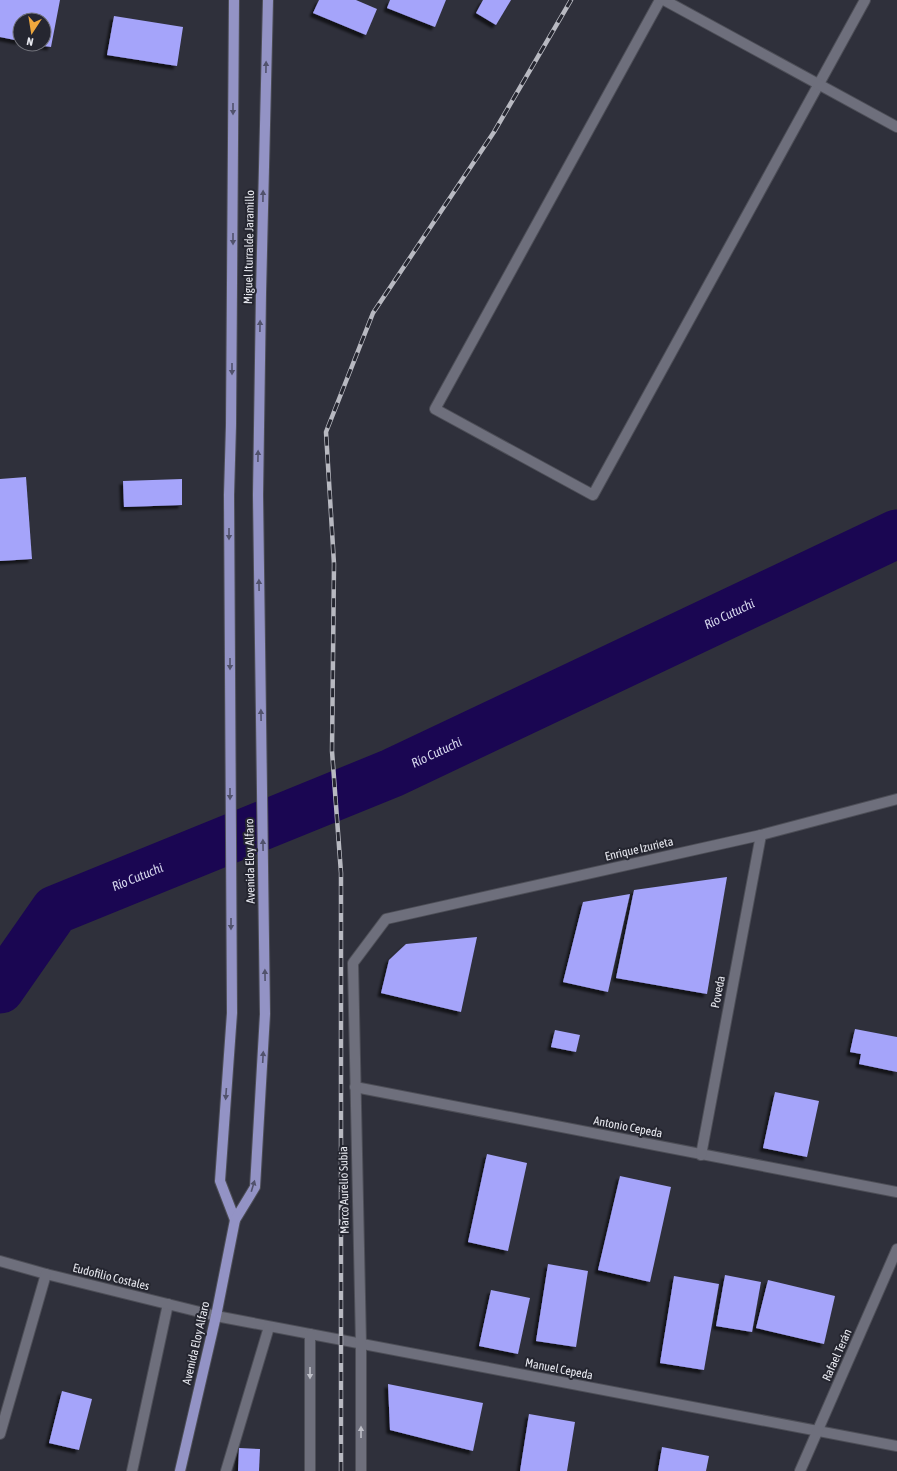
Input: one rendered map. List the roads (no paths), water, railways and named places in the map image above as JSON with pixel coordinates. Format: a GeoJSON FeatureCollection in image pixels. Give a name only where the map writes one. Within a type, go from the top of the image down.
{"type":"FeatureCollection","features":[{"type":"Feature","properties":{"kind":"main road","name":"Miguel Iturralde Jaramillo"},"geometry":{"type":"LineString","coordinates":[[229,495],[231,425],[234,0]]}},
{"type":"Feature","properties":{"kind":"main road","name":"Miguel Iturralde Jaramillo"},"geometry":{"type":"LineString","coordinates":[[258,495],[268,0]]}},
{"type":"Feature","properties":{"kind":"main road","name":"Avenida Eloy Alfaro"},"geometry":{"type":"LineString","coordinates":[[229,495],[232,1013],[220,1181],[235,1220]]}},
{"type":"Feature","properties":{"kind":"main road","name":"Avenida Eloy Alfaro"},"geometry":{"type":"LineString","coordinates":[[180,1471],[216,1316],[235,1220],[255,1187],[265,1014],[258,495]]}},
{"type":"Feature","properties":{"kind":"street"},"geometry":{"type":"LineString","coordinates":[[660,0],[435,409],[593,495],[865,0]]}},
{"type":"Feature","properties":{"kind":"street"},"geometry":{"type":"LineString","coordinates":[[664,0],[897,128]]}},
{"type":"Feature","properties":{"kind":"street","name":"Enrique Izurieta"},"geometry":{"type":"LineString","coordinates":[[386,919],[761,835],[897,799]]}},
{"type":"Feature","properties":{"kind":"street","name":"Poveda"},"geometry":{"type":"LineString","coordinates":[[701,1155],[761,835]]}},
{"type":"Feature","properties":{"kind":"street","name":"Marco Aurelio Subia"},"geometry":{"type":"LineString","coordinates":[[360,1471],[361,1344],[353,963],[386,919]]}},
{"type":"Feature","properties":{"kind":"street","name":"Antonio Cepeda"},"geometry":{"type":"LineString","coordinates":[[355,1087],[897,1192]]}},
{"type":"Feature","properties":{"kind":"street","name":"Rafael Terán"},"geometry":{"type":"LineString","coordinates":[[800,1471],[897,1249]]}},
{"type":"Feature","properties":{"kind":"street","name":"Eudofilio Costales"},"geometry":{"type":"LineString","coordinates":[[0,1261],[46,1274],[216,1316]]}},
{"type":"Feature","properties":{"kind":"street"},"geometry":{"type":"LineString","coordinates":[[0,1434],[46,1274]]}},
{"type":"Feature","properties":{"kind":"street"},"geometry":{"type":"LineString","coordinates":[[132,1471],[168,1304]]}},
{"type":"Feature","properties":{"kind":"street","name":"Manuel Cepeda"},"geometry":{"type":"LineString","coordinates":[[216,1316],[897,1446]]}},
{"type":"Feature","properties":{"kind":"street"},"geometry":{"type":"LineString","coordinates":[[226,1471],[269,1327]]}},
{"type":"Feature","properties":{"kind":"street"},"geometry":{"type":"LineString","coordinates":[[310,1334],[310,1471]]}},
{"type":"Feature","properties":{"kind":"waterway","name":"Río Cutuchi"},"geometry":{"type":"LineString","coordinates":[[0,989],[55,910],[392,773],[897,534]]}},
{"type":"Feature","properties":{"kind":"railway"},"geometry":{"type":"LineString","coordinates":[[341,1471],[341,873],[332,751],[334,564],[326,432],[373,313],[494,132],[571,0]]}}]}
